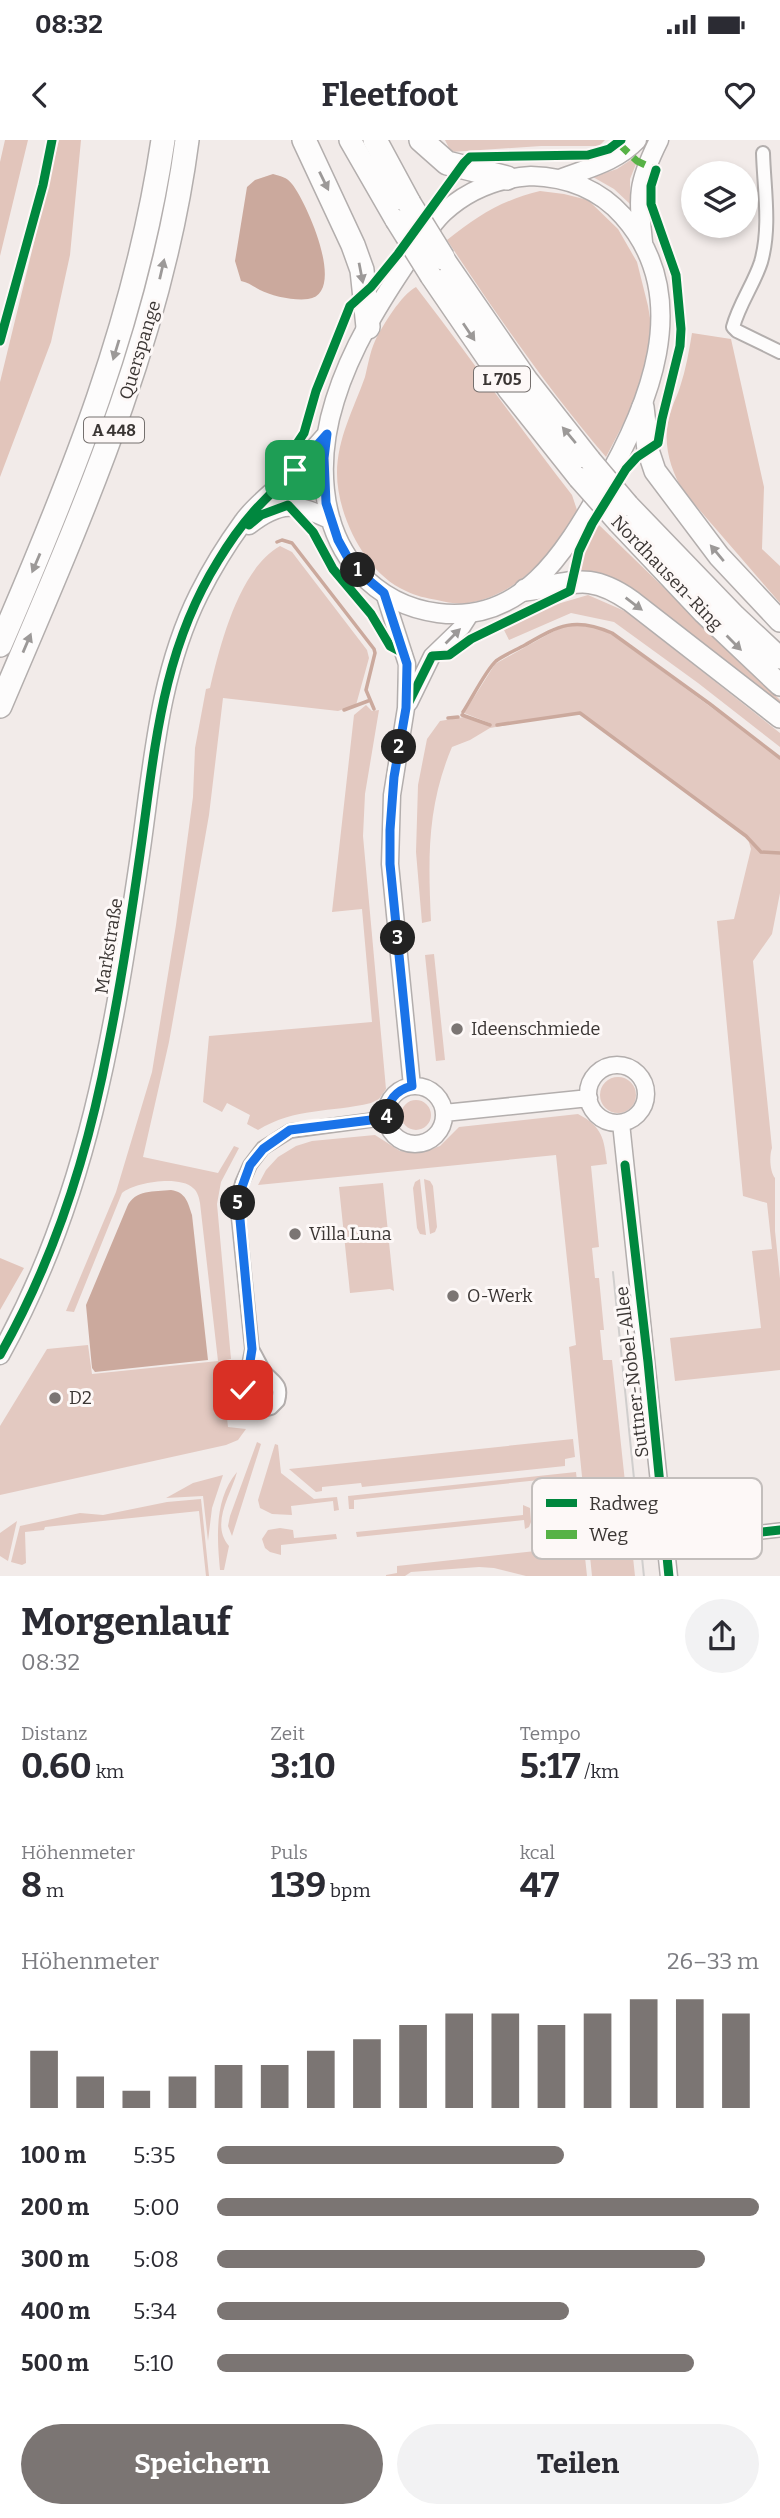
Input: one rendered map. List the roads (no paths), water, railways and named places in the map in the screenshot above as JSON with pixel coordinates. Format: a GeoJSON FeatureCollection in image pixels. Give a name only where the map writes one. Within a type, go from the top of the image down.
{"type":"FeatureCollection","features":[{"type":"Feature","properties":{"kind":"highway","name":"Querspange"},"geometry":{"type":"LineString","coordinates":[[0,645],[66,489],[106,380],[135,280],[163,140]]}},
{"type":"Feature","properties":{"kind":"highway","name":"Querspange"},"geometry":{"type":"LineString","coordinates":[[0,706],[87,501],[131,382],[168,246],[187,140]]}},
{"type":"Feature","properties":{"kind":"highway"},"geometry":{"type":"LineString","coordinates":[[304,140],[354,245],[362,270],[368,327]]}},
{"type":"Feature","properties":{"kind":"highway","name":"L 705"},"geometry":{"type":"LineString","coordinates":[[350,140],[403,211],[437,267]]}},
{"type":"Feature","properties":{"kind":"highway","name":"L 705"},"geometry":{"type":"LineString","coordinates":[[375,140],[403,211]]}},
{"type":"Feature","properties":{"kind":"highway"},"geometry":{"type":"LineString","coordinates":[[421,140],[447,163],[507,178]]}},
{"type":"Feature","properties":{"kind":"highway","name":"Nordhausen-Ring"},"geometry":{"type":"LineString","coordinates":[[437,267],[590,460],[623,514],[713,621],[780,685]]}},
{"type":"Feature","properties":{"kind":"highway","name":"Nordhausen-Ring"},"geometry":{"type":"LineString","coordinates":[[437,267],[509,390],[579,478],[623,514],[780,658]]}},
{"type":"Feature","properties":{"kind":"highway"},"geometry":{"type":"LineString","coordinates":[[643,407],[648,450],[654,471],[719,555],[780,621]]}},
{"type":"Feature","properties":{"kind":"highway"},"geometry":{"type":"LineString","coordinates":[[525,590],[580,581],[610,587],[780,718]]}},
{"type":"Feature","properties":{"kind":"main road"},"geometry":{"type":"LineString","coordinates":[[560,179],[615,158],[637,140]]}},
{"type":"Feature","properties":{"kind":"main road"},"geometry":{"type":"LineString","coordinates":[[644,245],[615,208],[599,195],[560,179],[531,176],[507,178],[464,196],[443,213],[399,273],[368,327],[335,400],[327,434],[324,482],[326,503],[338,540],[360,573],[384,593],[422,611],[471,613],[504,603],[525,590],[565,550],[616,464],[643,407],[656,361],[660,336],[660,308],[657,286],[644,245],[640,208],[641,179],[659,140]]}},
{"type":"Feature","properties":{"kind":"main road","name":"Markstraße"},"geometry":{"type":"LineString","coordinates":[[0,1355],[49,1253],[83,1156],[109,1045],[150,774],[166,688],[188,619],[208,577],[243,522],[327,434]]}},
{"type":"Feature","properties":{"kind":"main road","name":"Markstraße"},"geometry":{"type":"LineString","coordinates":[[233,539],[261,515],[288,505],[309,509],[331,520]]}},
{"type":"Feature","properties":{"kind":"street"},"geometry":{"type":"LineString","coordinates":[[763,153],[766,228],[764,244],[761,261],[733,327],[780,352]]}},
{"type":"Feature","properties":{"kind":"street"},"geometry":{"type":"LineString","coordinates":[[384,593],[405,654],[406,708],[392,795],[390,864],[412,1086]]}},
{"type":"Feature","properties":{"kind":"street"},"geometry":{"type":"LineString","coordinates":[[406,708],[432,656],[462,627],[471,613]]}},
{"type":"Feature","properties":{"kind":"street"},"geometry":{"type":"LineString","coordinates":[[622,1066],[636,1072],[644,1084],[645,1099],[639,1113],[621,1123],[612,1123],[599,1116],[589,1098],[591,1082],[607,1068],[622,1066]]}},
{"type":"Feature","properties":{"kind":"street"},"geometry":{"type":"LineString","coordinates":[[412,1086],[430,1090],[442,1104],[444,1113],[443,1122],[435,1136],[419,1143],[410,1143],[394,1134],[387,1118],[387,1110],[393,1097],[412,1086]]}},
{"type":"Feature","properties":{"kind":"street"},"geometry":{"type":"LineString","coordinates":[[444,1113],[589,1098]]}},
{"type":"Feature","properties":{"kind":"street"},"geometry":{"type":"LineString","coordinates":[[252,1349],[268,1375],[276,1381],[280,1392],[276,1404],[267,1410],[255,1410],[247,1403],[243,1390],[252,1349],[238,1198],[250,1165],[263,1149],[290,1130],[387,1118]]}},
{"type":"Feature","properties":{"kind":"street","name":"Suttner-Nobel-Allee"},"geometry":{"type":"LineString","coordinates":[[621,1123],[660,1478]]}},
{"type":"Feature","properties":{"kind":"street"},"geometry":{"type":"LineString","coordinates":[[762,1532],[780,1530]]}},
{"type":"Feature","properties":{"kind":"waterway"},"geometry":{"type":"LineString","coordinates":[[277,542],[282,540],[292,543],[374,649],[366,690],[374,709]]}},
{"type":"Feature","properties":{"kind":"waterway"},"geometry":{"type":"LineString","coordinates":[[463,712],[496,661],[557,628],[587,625],[612,633],[780,758]]}},
{"type":"Feature","properties":{"kind":"waterway"},"geometry":{"type":"LineString","coordinates":[[344,710],[368,701]]}},
{"type":"Feature","properties":{"kind":"waterway"},"geometry":{"type":"LineString","coordinates":[[497,725],[580,713],[746,836],[761,852],[780,853]]}},
{"type":"Feature","properties":{"kind":"waterway"},"geometry":{"type":"LineString","coordinates":[[462,715],[490,725]]}},
{"type":"Feature","properties":{"kind":"waterway"},"geometry":{"type":"LineString","coordinates":[[448,718],[458,717]]}},
{"type":"Feature","properties":{"kind":"tram line"},"geometry":{"type":"LineString","coordinates":[[613,1272],[634,1478]]}},
{"type":"Feature","properties":{"kind":"tram line"},"geometry":{"type":"LineString","coordinates":[[642,1559],[644,1576]]}},
{"type":"Feature","properties":{"kind":"place","name":"Ideenschmiede"},"geometry":{"type":"Point","coordinates":[457,1029]}},
{"type":"Feature","properties":{"kind":"place","name":"Villa Luna"},"geometry":{"type":"Point","coordinates":[295,1234]}},
{"type":"Feature","properties":{"kind":"place","name":"O-Werk"},"geometry":{"type":"Point","coordinates":[453,1296]}},
{"type":"Feature","properties":{"kind":"place","name":"D2"},"geometry":{"type":"Point","coordinates":[55,1398]}}]}
